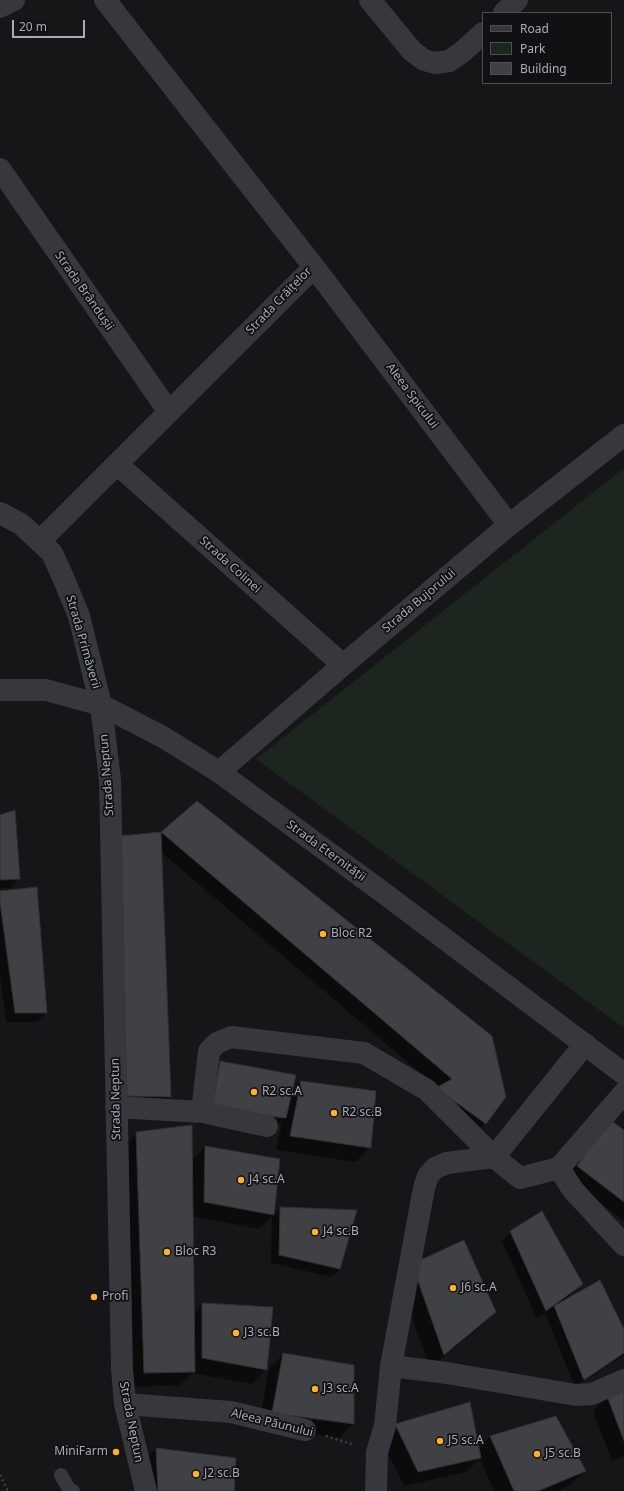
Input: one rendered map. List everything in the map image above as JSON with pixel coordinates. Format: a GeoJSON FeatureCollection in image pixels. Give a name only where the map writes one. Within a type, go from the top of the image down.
{"type":"FeatureCollection","features":[{"type":"Feature","properties":{"kind":"street"},"geometry":{"type":"LineString","coordinates":[[0,7],[14,0]]}},
{"type":"Feature","properties":{"kind":"street","name":"Strada Crăițelor"},"geometry":{"type":"LineString","coordinates":[[40,540],[314,267],[105,0]]}},
{"type":"Feature","properties":{"kind":"street"},"geometry":{"type":"LineString","coordinates":[[370,0],[412,51],[424,60],[435,63],[449,61],[461,54],[482,33]]}},
{"type":"Feature","properties":{"kind":"street"},"geometry":{"type":"LineString","coordinates":[[505,12],[517,0]]}},
{"type":"Feature","properties":{"kind":"street","name":"Strada Brândușii"},"geometry":{"type":"LineString","coordinates":[[0,170],[169,412]]}},
{"type":"Feature","properties":{"kind":"street","name":"Aleea Spicului"},"geometry":{"type":"LineString","coordinates":[[314,267],[509,525]]}},
{"type":"Feature","properties":{"kind":"street","name":"Strada Bujorului"},"geometry":{"type":"LineString","coordinates":[[220,772],[343,665],[509,525],[624,435]]}},
{"type":"Feature","properties":{"kind":"street","name":"Strada Colinei"},"geometry":{"type":"LineString","coordinates":[[117,464],[343,665]]}},
{"type":"Feature","properties":{"kind":"street","name":"Strada Primăverii"},"geometry":{"type":"LineString","coordinates":[[0,513],[21,524],[40,540],[52,553],[66,582],[79,616],[101,705]]}},
{"type":"Feature","properties":{"kind":"street","name":"Strada Eternității"},"geometry":{"type":"LineString","coordinates":[[0,690],[46,690],[101,705],[163,737],[220,772],[379,889],[624,1074]]}},
{"type":"Feature","properties":{"kind":"street","name":"Strada Neptun"},"geometry":{"type":"LineString","coordinates":[[101,705],[110,780],[122,1369],[125,1404],[146,1491]]}},
{"type":"Feature","properties":{"kind":"street"},"geometry":{"type":"LineString","coordinates":[[202,1112],[209,1051],[217,1043],[231,1037],[364,1053],[427,1090],[494,1157],[520,1178],[559,1168],[624,1093]]}},
{"type":"Feature","properties":{"kind":"street"},"geometry":{"type":"LineString","coordinates":[[376,1491],[377,1452],[385,1426],[391,1366],[421,1202],[428,1176],[435,1168],[447,1163],[494,1157],[585,1044]]}},
{"type":"Feature","properties":{"kind":"street"},"geometry":{"type":"LineString","coordinates":[[116,1107],[202,1112],[267,1126]]}},
{"type":"Feature","properties":{"kind":"street"},"geometry":{"type":"LineString","coordinates":[[559,1168],[573,1190],[624,1245]]}},
{"type":"Feature","properties":{"kind":"street"},"geometry":{"type":"LineString","coordinates":[[391,1366],[447,1373],[576,1394],[592,1394],[624,1380]]}},
{"type":"Feature","properties":{"kind":"street","name":"Aleea Păunului"},"geometry":{"type":"LineString","coordinates":[[125,1404],[232,1412],[305,1430]]}},
{"type":"Feature","properties":{"kind":"lane"},"geometry":{"type":"LineString","coordinates":[[61,1475],[69,1489],[73,1491]]}},
{"type":"Feature","properties":{"kind":"path","name":"Aleea Păunului"},"geometry":{"type":"LineString","coordinates":[[305,1430],[377,1452]]}},
{"type":"Feature","properties":{"kind":"path"},"geometry":{"type":"LineString","coordinates":[[0,1475],[8,1491]]}},
{"type":"Feature","properties":{"kind":"green space"},"geometry":{"type":"Polygon","coordinates":[[[624,468],[624,1028],[256,759],[624,468]]]}},
{"type":"Feature","properties":{"kind":"building","name":"Bloc R2"},"geometry":{"type":"Polygon","coordinates":[[[197,801],[492,1036],[506,1097],[486,1124],[436,1088],[452,1079],[161,832],[197,801]]]}},
{"type":"Feature","properties":{"kind":"building"},"geometry":{"type":"Polygon","coordinates":[[[15,810],[20,879],[0,880],[0,815],[15,810]]]}},
{"type":"Feature","properties":{"kind":"building"},"geometry":{"type":"Polygon","coordinates":[[[161,832],[171,1097],[127,1096],[119,836],[161,832]]]}},
{"type":"Feature","properties":{"kind":"building"},"geometry":{"type":"Polygon","coordinates":[[[37,887],[47,1013],[15,1013],[0,902],[0,891],[37,887]]]}},
{"type":"Feature","properties":{"kind":"building","name":"R2 sc.A"},"geometry":{"type":"Polygon","coordinates":[[[220,1061],[296,1075],[286,1118],[212,1110],[220,1061]]]}},
{"type":"Feature","properties":{"kind":"building","name":"R2 sc.B"},"geometry":{"type":"Polygon","coordinates":[[[301,1081],[376,1091],[371,1148],[290,1136],[301,1081]]]}},
{"type":"Feature","properties":{"kind":"building"},"geometry":{"type":"Polygon","coordinates":[[[609,1119],[624,1130],[624,1202],[577,1166],[609,1119]]]}},
{"type":"Feature","properties":{"kind":"building","name":"Bloc R3"},"geometry":{"type":"Polygon","coordinates":[[[192,1125],[195,1372],[144,1373],[136,1132],[192,1125]]]}},
{"type":"Feature","properties":{"kind":"building","name":"J4 sc.A"},"geometry":{"type":"Polygon","coordinates":[[[205,1146],[280,1159],[274,1215],[204,1202],[205,1146]]]}},
{"type":"Feature","properties":{"kind":"building","name":"J4 sc.B"},"geometry":{"type":"Polygon","coordinates":[[[280,1207],[357,1210],[340,1269],[279,1255],[280,1207]]]}},
{"type":"Feature","properties":{"kind":"building"},"geometry":{"type":"Polygon","coordinates":[[[542,1211],[583,1284],[546,1311],[510,1231],[542,1211]]]}},
{"type":"Feature","properties":{"kind":"building","name":"J6 sc.A"},"geometry":{"type":"Polygon","coordinates":[[[464,1240],[496,1312],[444,1355],[412,1264],[464,1240]]]}},
{"type":"Feature","properties":{"kind":"building"},"geometry":{"type":"Polygon","coordinates":[[[600,1280],[624,1329],[624,1353],[584,1380],[554,1306],[600,1280]]]}},
{"type":"Feature","properties":{"kind":"building","name":"J3 sc.B"},"geometry":{"type":"Polygon","coordinates":[[[202,1303],[273,1307],[267,1370],[202,1358],[202,1303]]]}},
{"type":"Feature","properties":{"kind":"building","name":"J3 sc.A"},"geometry":{"type":"Polygon","coordinates":[[[283,1353],[354,1365],[354,1424],[272,1413],[283,1353]]]}},
{"type":"Feature","properties":{"kind":"building"},"geometry":{"type":"Polygon","coordinates":[[[624,1390],[624,1441],[607,1396],[624,1390]]]}},
{"type":"Feature","properties":{"kind":"building","name":"J5 sc.A"},"geometry":{"type":"Polygon","coordinates":[[[470,1402],[481,1458],[418,1472],[395,1424],[470,1402]]]}},
{"type":"Feature","properties":{"kind":"building","name":"J5 sc.B"},"geometry":{"type":"Polygon","coordinates":[[[556,1416],[586,1471],[538,1491],[514,1491],[490,1436],[556,1416]]]}},
{"type":"Feature","properties":{"kind":"building","name":"J2 sc.B"},"geometry":{"type":"Polygon","coordinates":[[[156,1448],[236,1458],[234,1491],[158,1491],[156,1448]]]}},
{"type":"Feature","properties":{"kind":"place","name":"Bloc R2"},"geometry":{"type":"Point","coordinates":[323,934]}},
{"type":"Feature","properties":{"kind":"place","name":"R2 sc.A"},"geometry":{"type":"Point","coordinates":[254,1092]}},
{"type":"Feature","properties":{"kind":"place","name":"R2 sc.B"},"geometry":{"type":"Point","coordinates":[334,1113]}},
{"type":"Feature","properties":{"kind":"place","name":"J4 sc.A"},"geometry":{"type":"Point","coordinates":[241,1180]}},
{"type":"Feature","properties":{"kind":"place","name":"J4 sc.B"},"geometry":{"type":"Point","coordinates":[315,1232]}},
{"type":"Feature","properties":{"kind":"place","name":"Bloc R3"},"geometry":{"type":"Point","coordinates":[167,1252]}},
{"type":"Feature","properties":{"kind":"place","name":"J6 sc.A"},"geometry":{"type":"Point","coordinates":[453,1288]}},
{"type":"Feature","properties":{"kind":"place","name":"Profi"},"geometry":{"type":"Point","coordinates":[94,1297]}},
{"type":"Feature","properties":{"kind":"place","name":"J3 sc.B"},"geometry":{"type":"Point","coordinates":[236,1333]}},
{"type":"Feature","properties":{"kind":"place","name":"J3 sc.A"},"geometry":{"type":"Point","coordinates":[315,1389]}},
{"type":"Feature","properties":{"kind":"place","name":"J5 sc.A"},"geometry":{"type":"Point","coordinates":[440,1441]}},
{"type":"Feature","properties":{"kind":"place","name":"MiniFarm"},"geometry":{"type":"Point","coordinates":[116,1452]}},
{"type":"Feature","properties":{"kind":"place","name":"J5 sc.B"},"geometry":{"type":"Point","coordinates":[537,1454]}},
{"type":"Feature","properties":{"kind":"place","name":"J2 sc.B"},"geometry":{"type":"Point","coordinates":[196,1474]}}]}
